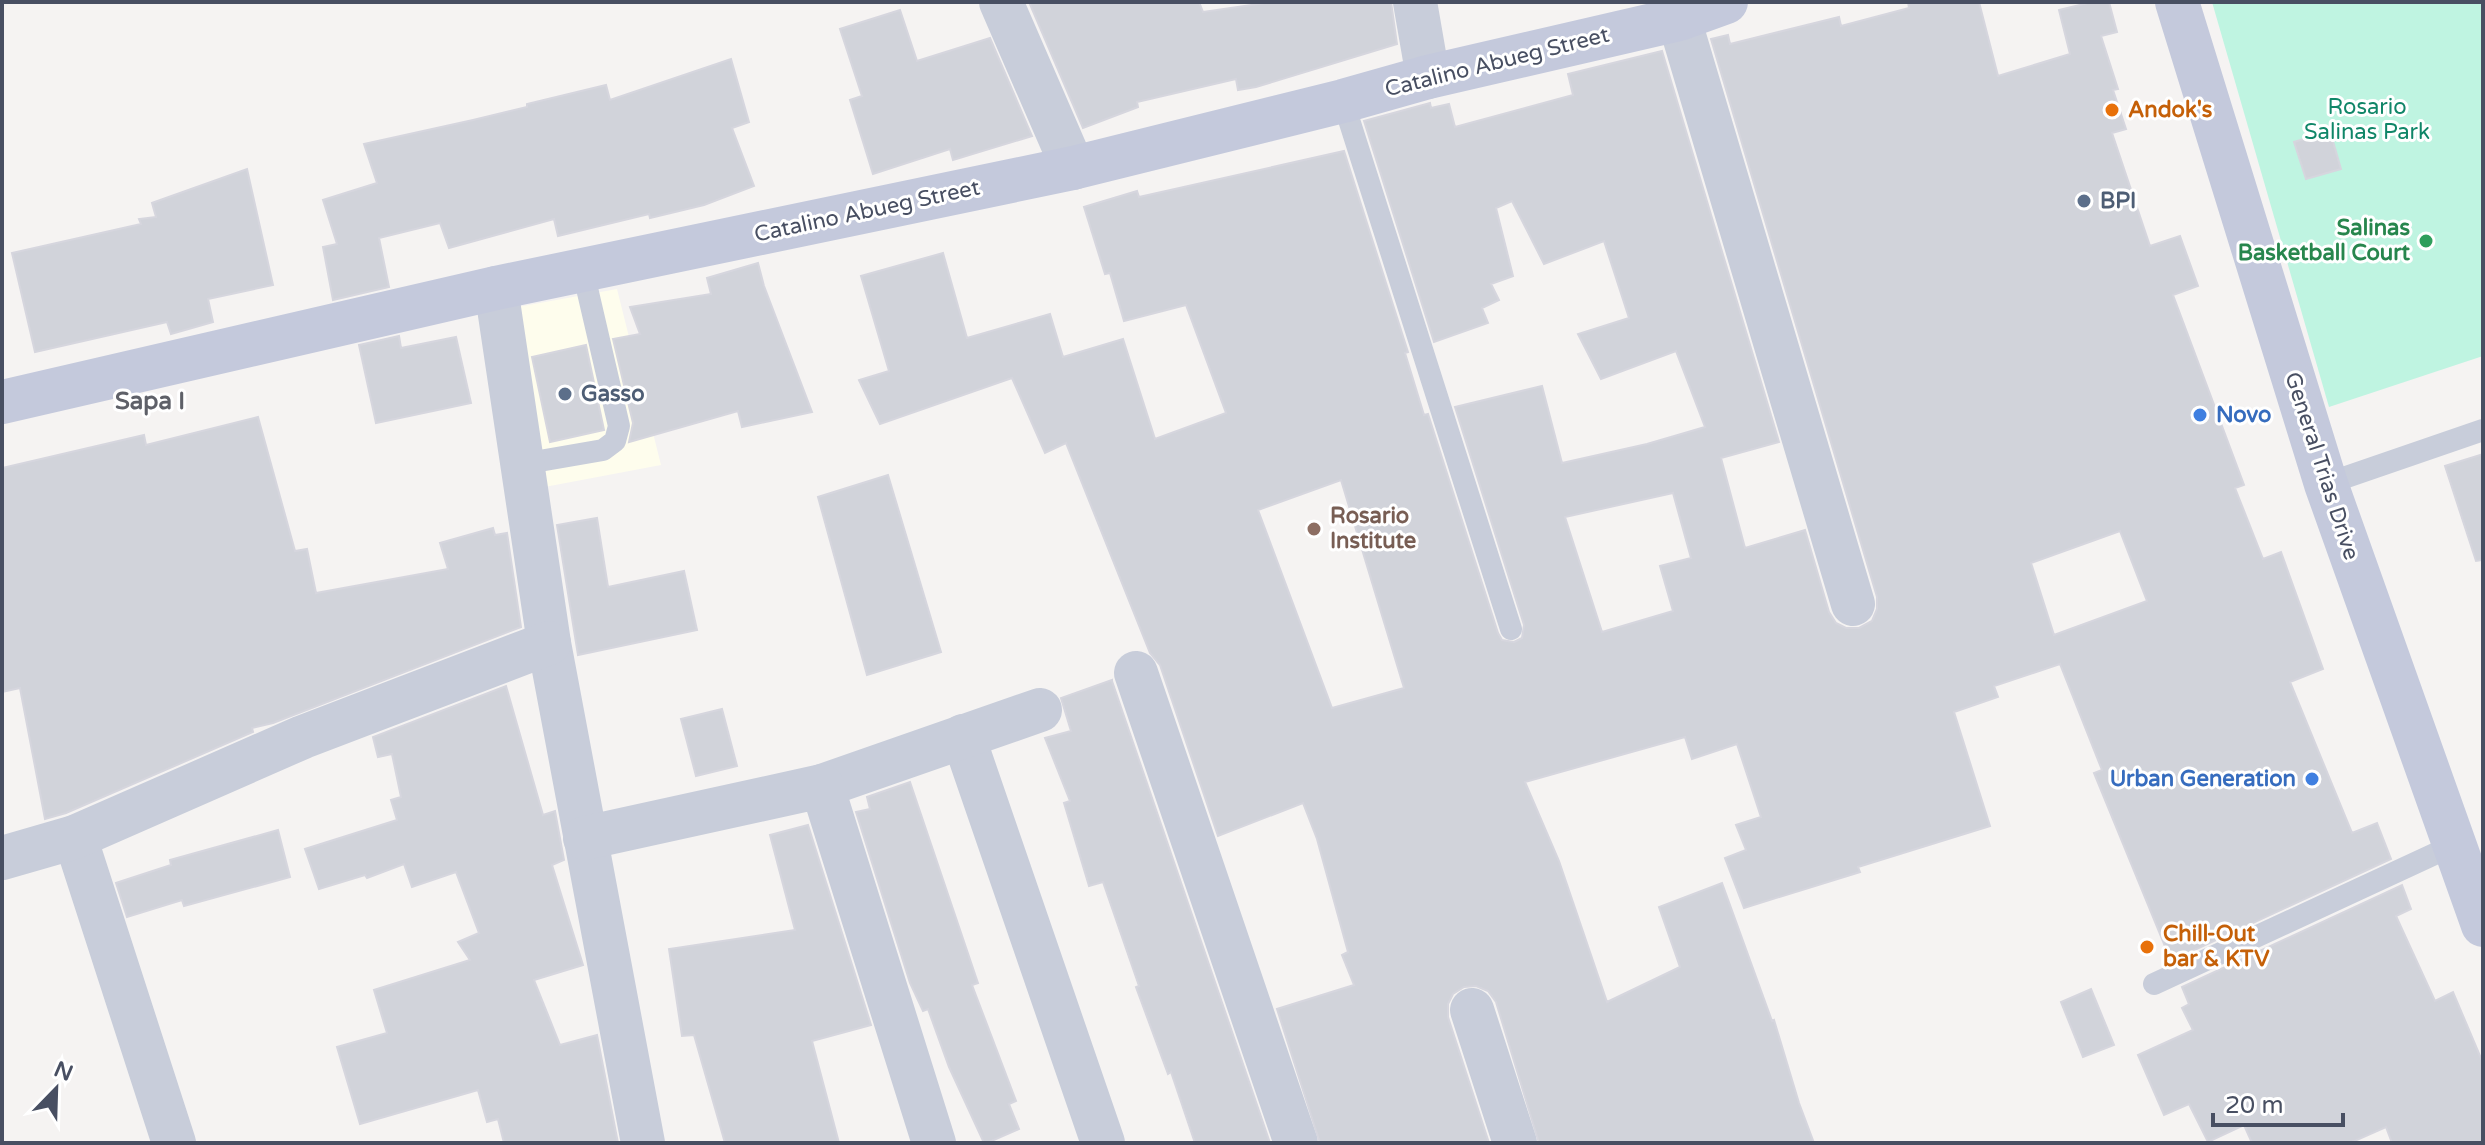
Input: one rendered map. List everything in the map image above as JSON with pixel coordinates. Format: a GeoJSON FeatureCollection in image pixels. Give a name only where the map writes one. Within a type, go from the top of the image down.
{"type":"FeatureCollection","features":[{"type":"Feature","properties":{"kind":"street"},"geometry":{"type":"LineString","coordinates":[[1001,2],[1073,168]]}},
{"type":"Feature","properties":{"kind":"street"},"geometry":{"type":"LineString","coordinates":[[1415,2],[1428,77]]}},
{"type":"Feature","properties":{"kind":"street","name":"Catalino Abueg Street"},"geometry":{"type":"LineString","coordinates":[[2,402],[496,288],[1073,168],[1428,77],[1679,19],[1726,2]]}},
{"type":"Feature","properties":{"kind":"street","name":"General Trias Drive"},"geometry":{"type":"LineString","coordinates":[[2177,2],[2326,484],[2483,925]]}},
{"type":"Feature","properties":{"kind":"street"},"geometry":{"type":"LineString","coordinates":[[1679,19],[1853,604]]}},
{"type":"Feature","properties":{"kind":"street"},"geometry":{"type":"LineString","coordinates":[[496,288],[549,643],[643,1143]]}},
{"type":"Feature","properties":{"kind":"street"},"geometry":{"type":"LineString","coordinates":[[2,858],[75,837],[303,737],[549,643]]}},
{"type":"Feature","properties":{"kind":"street"},"geometry":{"type":"LineString","coordinates":[[1136,673],[1296,1143]]}},
{"type":"Feature","properties":{"kind":"street"},"geometry":{"type":"LineString","coordinates":[[585,838],[822,786],[1040,710]]}},
{"type":"Feature","properties":{"kind":"street"},"geometry":{"type":"LineString","coordinates":[[963,736],[1103,1143]]}},
{"type":"Feature","properties":{"kind":"street"},"geometry":{"type":"LineString","coordinates":[[822,786],[934,1143]]}},
{"type":"Feature","properties":{"kind":"street"},"geometry":{"type":"LineString","coordinates":[[75,837],[174,1143]]}},
{"type":"Feature","properties":{"kind":"street"},"geometry":{"type":"LineString","coordinates":[[1472,1010],[1515,1143]]}},
{"type":"Feature","properties":{"kind":"lane"},"geometry":{"type":"LineString","coordinates":[[1343,101],[1511,629]]}},
{"type":"Feature","properties":{"kind":"lane"},"geometry":{"type":"LineString","coordinates":[[522,464],[603,450],[615,441],[619,426],[583,271]]}},
{"type":"Feature","properties":{"kind":"lane"},"geometry":{"type":"LineString","coordinates":[[2326,484],[2483,430]]}},
{"type":"Feature","properties":{"kind":"lane"},"geometry":{"type":"LineString","coordinates":[[2154,984],[2454,845]]}},
{"type":"Feature","properties":{"kind":"shaded area"},"geometry":{"type":"Polygon","coordinates":[[[617,289],[661,465],[534,489],[506,309],[617,289]]]}},
{"type":"Feature","properties":{"kind":"green space","name":"Rosario Salinas Park"},"geometry":{"type":"Polygon","coordinates":[[[2212,2],[2483,2],[2483,356],[2329,407],[2212,2]]]}},
{"type":"Feature","properties":{"kind":"building"},"geometry":{"type":"Polygon","coordinates":[[[1029,2],[1199,2],[1203,12],[1272,2],[1391,2],[1397,44],[1256,87],[1238,90],[1236,79],[1137,102],[1138,107],[1083,128],[1029,2]]]}},
{"type":"Feature","properties":{"kind":"building"},"geometry":{"type":"Polygon","coordinates":[[[1908,2],[1979,2],[1998,76],[2070,54],[2059,10],[2092,2],[2109,2],[2117,32],[2101,36],[2118,89],[2113,90],[2126,129],[2112,133],[2150,246],[2180,236],[2198,286],[2173,295],[2244,485],[2235,488],[2263,559],[2281,552],[2323,669],[2290,682],[2352,833],[2377,823],[2391,859],[2171,961],[2094,773],[2102,770],[2060,664],[1994,686],[1998,697],[1954,712],[1990,826],[1858,867],[1860,872],[1744,908],[1725,858],[1746,850],[1736,825],[1761,817],[1737,744],[1692,759],[1685,737],[1525,782],[1559,861],[1607,1002],[1680,967],[1659,907],[1722,883],[1774,1020],[1814,1143],[1539,1143],[1496,1002],[1488,991],[1476,986],[1464,987],[1453,994],[1448,1004],[1448,1017],[1489,1143],[1320,1143],[1277,1009],[1354,985],[1342,955],[1348,952],[1317,839],[1303,803],[1218,836],[1160,665],[1150,653],[1066,443],[1045,453],[1012,378],[880,424],[859,380],[889,371],[861,276],[943,253],[967,338],[1050,314],[1063,357],[1123,339],[1155,439],[1226,413],[1186,305],[1124,321],[1110,273],[1105,274],[1084,207],[1137,191],[1139,197],[1344,151],[1408,352],[1405,353],[1424,415],[1428,414],[1498,633],[1502,640],[1514,642],[1522,638],[1524,625],[1455,407],[1542,386],[1562,463],[1705,427],[1676,351],[1601,379],[1578,334],[1629,318],[1604,241],[1544,264],[1512,201],[1496,208],[1513,276],[1491,284],[1499,300],[1482,308],[1488,323],[1434,342],[1364,121],[1430,103],[1431,108],[1449,104],[1455,127],[1573,95],[1568,74],[1662,51],[1779,442],[1721,458],[1745,548],[1805,530],[1829,612],[1836,623],[1846,628],[1859,628],[1872,621],[1877,609],[1877,597],[1711,39],[1728,35],[1730,44],[1839,17],[1841,26],[1909,8],[1908,2]],[[1341,480],[1258,510],[1332,708],[1404,688],[1341,480]],[[1673,493],[1565,517],[1602,632],[1673,611],[1660,566],[1691,558],[1673,493]],[[2120,531],[2031,563],[2054,635],[2147,601],[2120,531]]]}},
{"type":"Feature","properties":{"kind":"building"},"geometry":{"type":"Polygon","coordinates":[[[900,10],[917,61],[990,38],[1032,136],[953,160],[950,149],[873,174],[850,100],[862,96],[840,29],[900,10]]]}},
{"type":"Feature","properties":{"kind":"building"},"geometry":{"type":"Polygon","coordinates":[[[731,59],[749,122],[732,128],[754,186],[704,205],[650,218],[649,214],[558,236],[554,219],[449,248],[440,223],[379,238],[389,287],[333,300],[323,247],[337,244],[323,200],[377,183],[364,144],[527,107],[527,104],[606,85],[610,100],[731,59]]]}},
{"type":"Feature","properties":{"kind":"building"},"geometry":{"type":"Polygon","coordinates":[[[2330,131],[2341,169],[2306,179],[2294,142],[2330,131]]]}},
{"type":"Feature","properties":{"kind":"building"},"geometry":{"type":"Polygon","coordinates":[[[247,169],[273,285],[208,299],[213,322],[171,334],[167,322],[35,352],[12,253],[141,224],[139,219],[156,217],[152,203],[247,169]]]}},
{"type":"Feature","properties":{"kind":"building"},"geometry":{"type":"Polygon","coordinates":[[[758,263],[812,412],[742,427],[738,411],[629,442],[633,423],[613,339],[640,334],[630,307],[711,294],[707,278],[758,263]]]}},
{"type":"Feature","properties":{"kind":"building"},"geometry":{"type":"Polygon","coordinates":[[[399,336],[401,348],[456,337],[471,403],[376,423],[359,345],[399,336]]]}},
{"type":"Feature","properties":{"kind":"building","name":"Gasso"},"geometry":{"type":"Polygon","coordinates":[[[586,345],[604,430],[550,442],[532,357],[586,345]]]}},
{"type":"Feature","properties":{"kind":"building"},"geometry":{"type":"Polygon","coordinates":[[[258,417],[295,551],[307,549],[316,593],[448,569],[440,543],[493,528],[495,535],[507,533],[521,627],[273,723],[252,728],[253,732],[66,813],[45,819],[20,688],[2,692],[2,468],[144,435],[146,445],[258,417]]]}},
{"type":"Feature","properties":{"kind":"building"},"geometry":{"type":"Polygon","coordinates":[[[2483,454],[2483,560],[2476,561],[2445,466],[2483,454]]]}},
{"type":"Feature","properties":{"kind":"building"},"geometry":{"type":"Polygon","coordinates":[[[888,475],[941,652],[867,675],[818,497],[888,475]]]}},
{"type":"Feature","properties":{"kind":"building"},"geometry":{"type":"Polygon","coordinates":[[[597,518],[608,587],[684,571],[697,630],[578,655],[557,525],[597,518]]]}},
{"type":"Feature","properties":{"kind":"building"},"geometry":{"type":"Polygon","coordinates":[[[1112,680],[1270,1143],[1195,1143],[1171,1072],[1168,1074],[1136,987],[1139,986],[1103,882],[1089,886],[1064,803],[1070,801],[1045,738],[1071,731],[1061,698],[1112,680]]]}},
{"type":"Feature","properties":{"kind":"building"},"geometry":{"type":"Polygon","coordinates":[[[506,686],[543,815],[555,811],[564,860],[552,865],[583,965],[534,980],[560,1045],[597,1035],[618,1143],[504,1143],[498,1119],[487,1122],[478,1090],[360,1124],[337,1047],[387,1033],[374,990],[470,960],[458,942],[479,933],[456,872],[412,887],[404,864],[367,878],[365,875],[319,889],[305,849],[397,820],[391,800],[401,797],[392,754],[378,757],[373,737],[506,686]]]}},
{"type":"Feature","properties":{"kind":"building"},"geometry":{"type":"Polygon","coordinates":[[[722,709],[737,766],[696,776],[681,719],[722,709]]]}},
{"type":"Feature","properties":{"kind":"building"},"geometry":{"type":"Polygon","coordinates":[[[910,782],[978,983],[972,985],[1016,1101],[1009,1104],[1019,1129],[987,1143],[984,1143],[949,1067],[928,1009],[923,1011],[910,983],[856,812],[870,809],[867,797],[910,782]]]}},
{"type":"Feature","properties":{"kind":"building"},"geometry":{"type":"Polygon","coordinates":[[[808,825],[871,1025],[812,1041],[839,1143],[725,1143],[694,1035],[682,1036],[669,949],[795,930],[770,835],[808,825]]]}},
{"type":"Feature","properties":{"kind":"building"},"geometry":{"type":"Polygon","coordinates":[[[278,830],[290,877],[184,906],[182,900],[127,917],[116,883],[171,865],[170,860],[278,830]]]}},
{"type":"Feature","properties":{"kind":"building"},"geometry":{"type":"Polygon","coordinates":[[[2402,885],[2411,909],[2396,916],[2435,1001],[2453,992],[2483,1063],[2483,1143],[2392,1143],[2386,1127],[2350,1143],[2252,1143],[2244,1125],[2208,1142],[2189,1104],[2164,1115],[2138,1055],[2193,1030],[2182,1008],[2189,1004],[2182,987],[2402,885]]]}},
{"type":"Feature","properties":{"kind":"building"},"geometry":{"type":"Polygon","coordinates":[[[2091,989],[2114,1045],[2083,1057],[2061,1002],[2091,989]]]}},
{"type":"Feature","properties":{"kind":"place","name":"Andok's"},"geometry":{"type":"Point","coordinates":[2112,110]}},
{"type":"Feature","properties":{"kind":"place","name":"BPI"},"geometry":{"type":"Point","coordinates":[2084,201]}},
{"type":"Feature","properties":{"kind":"place","name":"Salinas Basketball Court"},"geometry":{"type":"Point","coordinates":[2426,241]}},
{"type":"Feature","properties":{"kind":"place","name":"Gasso"},"geometry":{"type":"Point","coordinates":[565,394]}},
{"type":"Feature","properties":{"kind":"place","name":"Novo"},"geometry":{"type":"Point","coordinates":[2200,415]}},
{"type":"Feature","properties":{"kind":"place","name":"Rosario Institute"},"geometry":{"type":"Point","coordinates":[1314,529]}},
{"type":"Feature","properties":{"kind":"place","name":"Urban Generation"},"geometry":{"type":"Point","coordinates":[2312,779]}},
{"type":"Feature","properties":{"kind":"place","name":"Chill-Out bar & KTV"},"geometry":{"type":"Point","coordinates":[2147,947]}},
{"type":"Feature","properties":{"kind":"district","name":"Sapa I"},"geometry":{"type":"Point","coordinates":[150,401]}}]}
